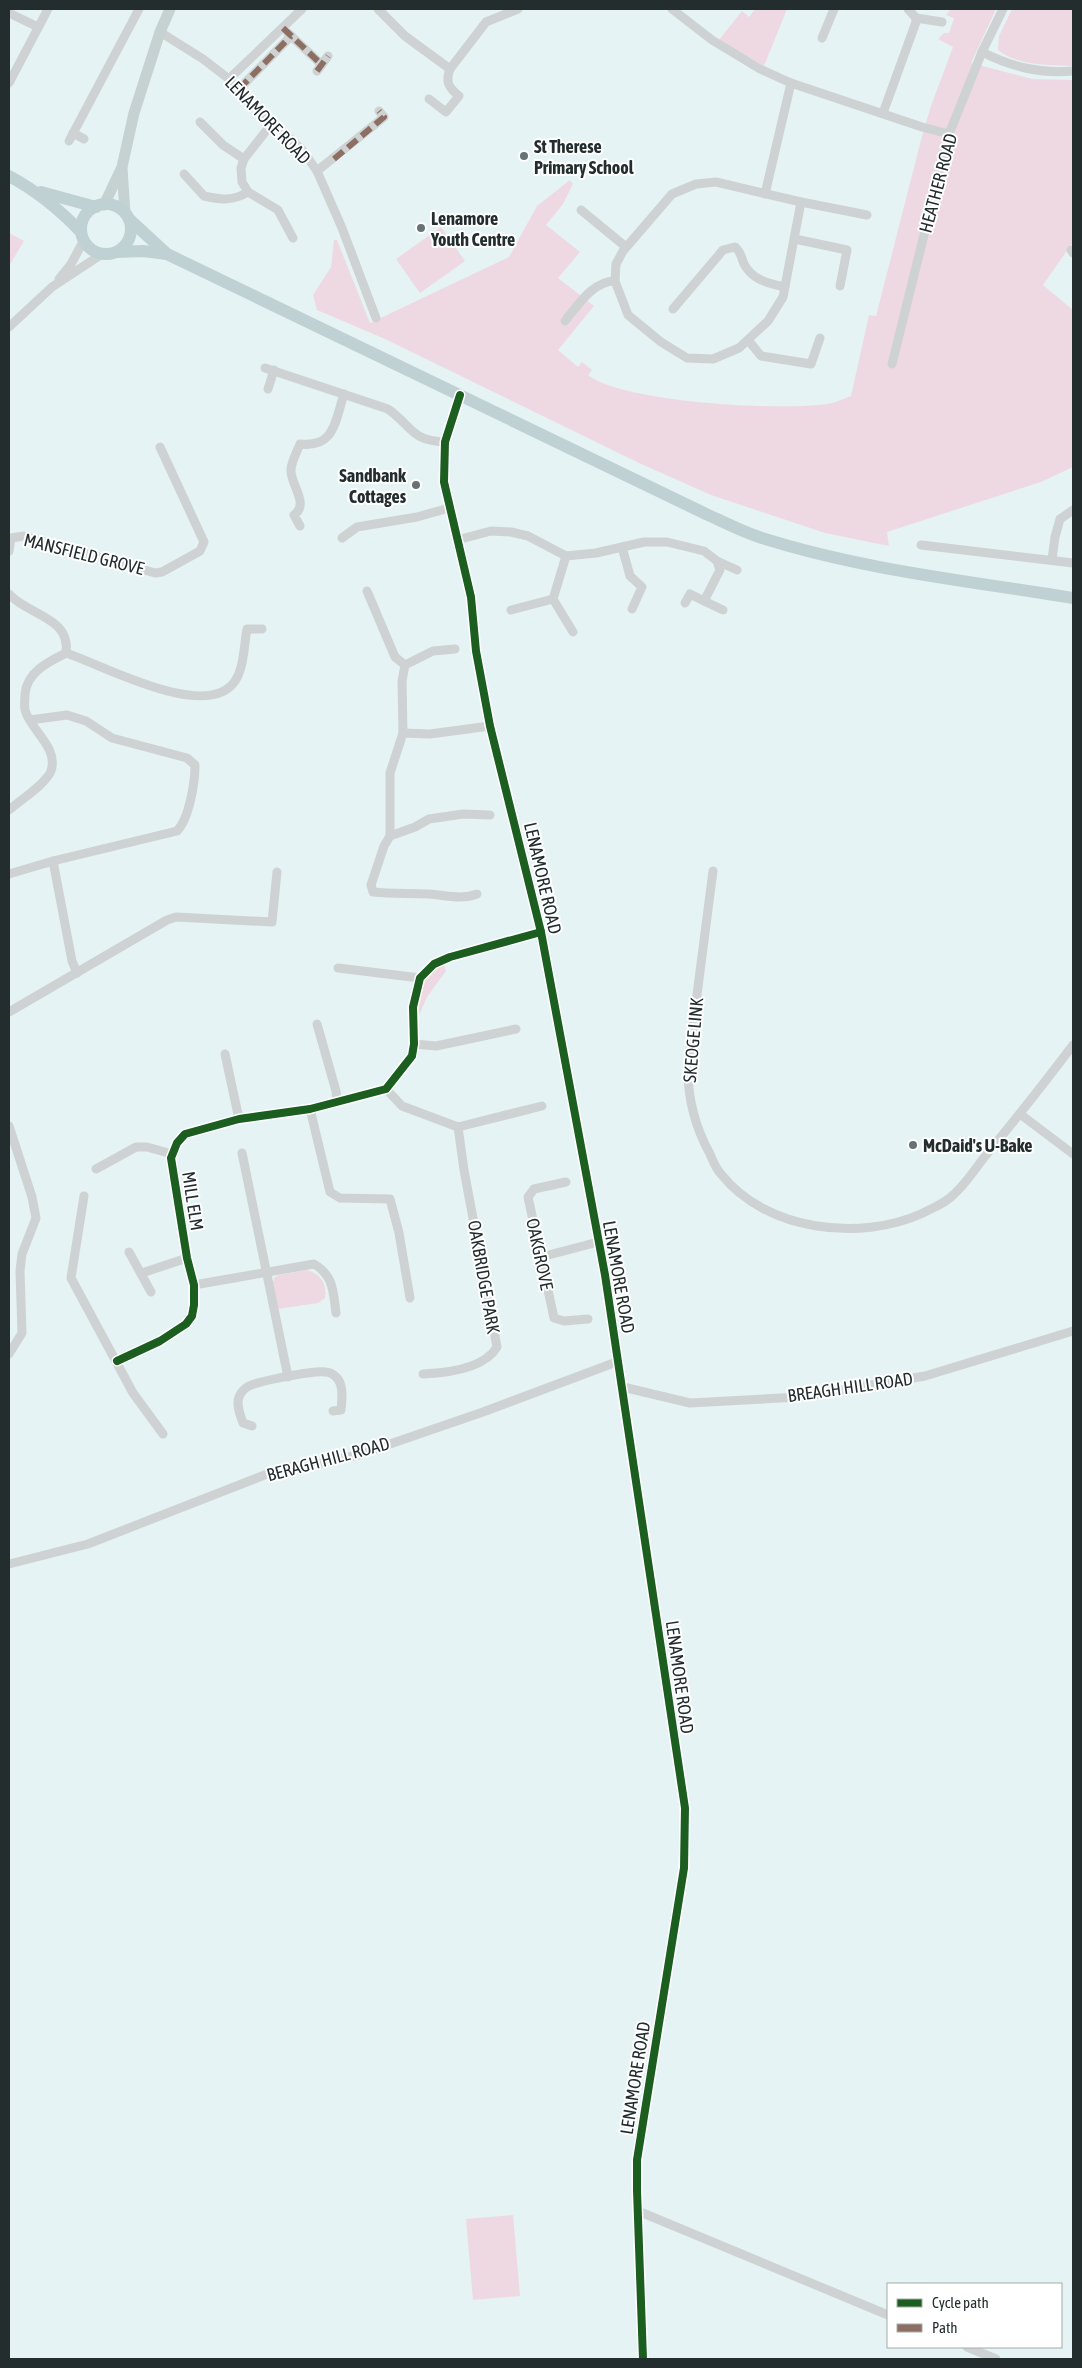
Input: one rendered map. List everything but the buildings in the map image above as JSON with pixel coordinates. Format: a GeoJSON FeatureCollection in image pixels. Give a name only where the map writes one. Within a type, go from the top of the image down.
{"type":"FeatureCollection","features":[{"type":"Feature","properties":{"kind":"highway"},"geometry":{"type":"LineString","coordinates":[[9,176],[36,191],[63,213],[83,236],[88,246],[102,254],[143,251],[167,254]]}},
{"type":"Feature","properties":{"kind":"highway"},"geometry":{"type":"LineString","coordinates":[[36,191],[100,206],[119,208],[167,254],[706,514],[760,537],[818,554],[873,566],[1073,598]]}},
{"type":"Feature","properties":{"kind":"highway"},"geometry":{"type":"LineString","coordinates":[[83,236],[85,217],[100,206]]}},
{"type":"Feature","properties":{"kind":"highway"},"geometry":{"type":"LineString","coordinates":[[117,252],[128,242],[130,234],[127,216]]}},
{"type":"Feature","properties":{"kind":"main road"},"geometry":{"type":"LineString","coordinates":[[100,206],[122,166],[134,113],[160,32],[170,9]]}},
{"type":"Feature","properties":{"kind":"main road"},"geometry":{"type":"LineString","coordinates":[[122,166],[127,216]]}},
{"type":"Feature","properties":{"kind":"street"},"geometry":{"type":"LineString","coordinates":[[9,83],[48,9]]}},
{"type":"Feature","properties":{"kind":"street"},"geometry":{"type":"LineString","coordinates":[[84,139],[71,137],[140,9]]}},
{"type":"Feature","properties":{"kind":"street"},"geometry":{"type":"LineString","coordinates":[[229,79],[302,9]]}},
{"type":"Feature","properties":{"kind":"street"},"geometry":{"type":"LineString","coordinates":[[379,9],[405,36],[450,69]]}},
{"type":"Feature","properties":{"kind":"street"},"geometry":{"type":"LineString","coordinates":[[429,99],[446,112],[459,96],[448,86],[447,77],[450,69],[486,22],[518,9]]}},
{"type":"Feature","properties":{"kind":"street"},"geometry":{"type":"LineString","coordinates":[[672,9],[733,54],[791,83],[884,112],[922,127],[949,134]]}},
{"type":"Feature","properties":{"kind":"street"},"geometry":{"type":"LineString","coordinates":[[822,38],[834,9]]}},
{"type":"Feature","properties":{"kind":"street"},"geometry":{"type":"LineString","coordinates":[[908,9],[916,18],[942,22]]}},
{"type":"Feature","properties":{"kind":"street","name":"HEATHER ROAD"},"geometry":{"type":"LineString","coordinates":[[892,364],[949,134],[982,52],[1003,9]]}},
{"type":"Feature","properties":{"kind":"street"},"geometry":{"type":"LineString","coordinates":[[9,13],[38,27]]}},
{"type":"Feature","properties":{"kind":"street"},"geometry":{"type":"LineString","coordinates":[[884,112],[916,18]]}},
{"type":"Feature","properties":{"kind":"street"},"geometry":{"type":"LineString","coordinates":[[283,28],[319,68],[328,56]]}},
{"type":"Feature","properties":{"kind":"street","name":"LENAMORE ROAD"},"geometry":{"type":"LineString","coordinates":[[160,32],[203,59],[229,79],[303,151],[317,171],[342,228],[376,318]]}},
{"type":"Feature","properties":{"kind":"street"},"geometry":{"type":"LineString","coordinates":[[239,89],[291,36]]}},
{"type":"Feature","properties":{"kind":"street"},"geometry":{"type":"LineString","coordinates":[[982,52],[1008,65],[1037,71],[1073,71]]}},
{"type":"Feature","properties":{"kind":"street"},"geometry":{"type":"LineString","coordinates":[[765,194],[791,83]]}},
{"type":"Feature","properties":{"kind":"street"},"geometry":{"type":"LineString","coordinates":[[317,171],[384,117],[379,111]]}},
{"type":"Feature","properties":{"kind":"street"},"geometry":{"type":"LineString","coordinates":[[200,122],[223,145],[244,159]]}},
{"type":"Feature","properties":{"kind":"street"},"geometry":{"type":"LineString","coordinates":[[273,122],[244,159],[241,168],[242,182],[248,192],[278,210],[293,238]]}},
{"type":"Feature","properties":{"kind":"street"},"geometry":{"type":"LineString","coordinates":[[184,174],[204,196],[229,199],[248,192]]}},
{"type":"Feature","properties":{"kind":"street"},"geometry":{"type":"LineString","coordinates":[[801,202],[783,297],[768,321],[739,348],[713,359],[687,358],[661,342],[628,315],[615,281],[616,264],[626,247],[672,194],[696,184],[716,182],[867,215]]}},
{"type":"Feature","properties":{"kind":"street"},"geometry":{"type":"LineString","coordinates":[[581,210],[626,247]]}},
{"type":"Feature","properties":{"kind":"street"},"geometry":{"type":"LineString","coordinates":[[9,326],[52,287],[71,264],[83,236]]}},
{"type":"Feature","properties":{"kind":"street"},"geometry":{"type":"LineString","coordinates":[[795,239],[847,250],[840,286]]}},
{"type":"Feature","properties":{"kind":"street"},"geometry":{"type":"LineString","coordinates":[[673,309],[722,250],[729,247],[735,247],[739,250],[743,262],[754,277],[785,287]]}},
{"type":"Feature","properties":{"kind":"street"},"geometry":{"type":"LineString","coordinates":[[52,287],[102,254]]}},
{"type":"Feature","properties":{"kind":"street"},"geometry":{"type":"LineString","coordinates":[[565,321],[596,287],[603,282],[615,281]]}},
{"type":"Feature","properties":{"kind":"street"},"geometry":{"type":"LineString","coordinates":[[748,340],[761,356],[811,364],[820,338]]}},
{"type":"Feature","properties":{"kind":"street"},"geometry":{"type":"LineString","coordinates":[[268,388],[269,369],[388,409],[399,417],[414,434],[445,442]]}},
{"type":"Feature","properties":{"kind":"street"},"geometry":{"type":"LineString","coordinates":[[300,526],[294,515],[298,512],[300,505],[291,471],[300,444],[319,444],[331,435],[344,394]]}},
{"type":"Feature","properties":{"kind":"street","name":"LENAMORE ROAD"},"geometry":{"type":"LineString","coordinates":[[460,395],[445,442],[444,482],[471,597],[476,652],[490,726],[541,932],[598,1242],[623,1387],[685,1808],[684,1868],[646,2097],[637,2182],[643,2359]]}},
{"type":"Feature","properties":{"kind":"street","name":"MANSFIELD GROVE"},"geometry":{"type":"LineString","coordinates":[[9,551],[11,538],[24,536],[156,573],[162,572],[200,551],[204,542],[160,447]]}},
{"type":"Feature","properties":{"kind":"street"},"geometry":{"type":"LineString","coordinates":[[342,538],[357,527],[417,517],[449,508]]}},
{"type":"Feature","properties":{"kind":"street"},"geometry":{"type":"LineString","coordinates":[[1052,560],[1060,519],[1073,510]]}},
{"type":"Feature","properties":{"kind":"street"},"geometry":{"type":"LineString","coordinates":[[457,540],[491,531],[511,532],[528,536],[566,556],[644,542],[666,542],[704,551],[717,562],[737,570]]}},
{"type":"Feature","properties":{"kind":"street"},"geometry":{"type":"LineString","coordinates":[[921,545],[1073,563]]}},
{"type":"Feature","properties":{"kind":"street"},"geometry":{"type":"LineString","coordinates":[[622,547],[630,576],[642,587],[632,609]]}},
{"type":"Feature","properties":{"kind":"street"},"geometry":{"type":"LineString","coordinates":[[566,556],[553,599],[573,632]]}},
{"type":"Feature","properties":{"kind":"street"},"geometry":{"type":"LineString","coordinates":[[704,601],[720,570],[717,562]]}},
{"type":"Feature","properties":{"kind":"street"},"geometry":{"type":"LineString","coordinates":[[367,591],[395,657],[405,666]]}},
{"type":"Feature","properties":{"kind":"street"},"geometry":{"type":"LineString","coordinates":[[9,594],[17,602],[52,621],[59,627],[65,635],[66,653]]}},
{"type":"Feature","properties":{"kind":"street"},"geometry":{"type":"LineString","coordinates":[[685,603],[690,594],[723,610]]}},
{"type":"Feature","properties":{"kind":"street"},"geometry":{"type":"LineString","coordinates":[[511,610],[553,599]]}},
{"type":"Feature","properties":{"kind":"street"},"geometry":{"type":"LineString","coordinates":[[66,653],[142,684],[177,694],[212,695],[223,691],[234,683],[239,673],[247,629],[262,629]]}},
{"type":"Feature","properties":{"kind":"street"},"geometry":{"type":"LineString","coordinates":[[405,666],[433,651],[454,648]]}},
{"type":"Feature","properties":{"kind":"street"},"geometry":{"type":"LineString","coordinates":[[9,810],[40,785],[51,772],[52,758],[45,741],[25,711],[26,689],[35,672],[66,653]]}},
{"type":"Feature","properties":{"kind":"street"},"geometry":{"type":"LineString","coordinates":[[405,666],[402,682],[403,733],[390,773],[390,836],[384,846],[371,885],[373,892],[430,894],[466,898],[477,894]]}},
{"type":"Feature","properties":{"kind":"street"},"geometry":{"type":"LineString","coordinates":[[9,874],[52,860],[177,831],[184,825],[195,777],[195,765],[187,758],[112,738],[86,721],[67,715],[30,720]]}},
{"type":"Feature","properties":{"kind":"street"},"geometry":{"type":"LineString","coordinates":[[403,733],[430,734],[490,726]]}},
{"type":"Feature","properties":{"kind":"street"},"geometry":{"type":"LineString","coordinates":[[390,836],[415,827],[429,819],[464,814],[490,815]]}},
{"type":"Feature","properties":{"kind":"street"},"geometry":{"type":"LineString","coordinates":[[52,860],[72,961],[77,973]]}},
{"type":"Feature","properties":{"kind":"street","name":"SKEOGE LINK"},"geometry":{"type":"LineString","coordinates":[[713,870],[688,1064],[688,1089],[692,1115],[720,1174],[747,1200],[779,1216],[828,1228],[870,1229],[905,1221],[952,1197],[1020,1114],[1073,1045]]}},
{"type":"Feature","properties":{"kind":"street"},"geometry":{"type":"LineString","coordinates":[[9,1012],[167,920],[176,917],[272,922],[277,872]]}},
{"type":"Feature","properties":{"kind":"street"},"geometry":{"type":"LineString","coordinates":[[410,1298],[399,1233],[390,1199],[340,1198],[330,1192],[310,1109],[386,1089],[412,1056],[414,1044],[413,1007],[420,978],[434,964],[450,957],[541,932]]}},
{"type":"Feature","properties":{"kind":"street"},"geometry":{"type":"LineString","coordinates":[[338,968],[420,978]]}},
{"type":"Feature","properties":{"kind":"street"},"geometry":{"type":"LineString","coordinates":[[317,1024],[336,1091],[337,1102]]}},
{"type":"Feature","properties":{"kind":"street"},"geometry":{"type":"LineString","coordinates":[[414,1044],[436,1046],[516,1029]]}},
{"type":"Feature","properties":{"kind":"street"},"geometry":{"type":"LineString","coordinates":[[225,1054],[239,1119]]}},
{"type":"Feature","properties":{"kind":"street"},"geometry":{"type":"LineString","coordinates":[[386,1089],[402,1106],[458,1127],[542,1106]]}},
{"type":"Feature","properties":{"kind":"street","name":"MILL ELM"},"geometry":{"type":"LineString","coordinates":[[117,1361],[160,1341],[186,1324],[192,1316],[194,1285],[187,1258],[172,1154],[185,1134],[239,1119],[310,1109]]}},
{"type":"Feature","properties":{"kind":"street"},"geometry":{"type":"LineString","coordinates":[[1020,1114],[1073,1154]]}},
{"type":"Feature","properties":{"kind":"street"},"geometry":{"type":"LineString","coordinates":[[9,1126],[32,1197],[36,1218],[22,1254],[20,1271],[22,1333],[9,1354]]}},
{"type":"Feature","properties":{"kind":"street","name":"OAKBRIDGE PARK"},"geometry":{"type":"LineString","coordinates":[[423,1374],[443,1374],[472,1364],[488,1358],[496,1347],[462,1162],[458,1127]]}},
{"type":"Feature","properties":{"kind":"street","name":"MILL ELM"},"geometry":{"type":"LineString","coordinates":[[96,1169],[136,1147],[147,1147],[172,1154]]}},
{"type":"Feature","properties":{"kind":"street"},"geometry":{"type":"LineString","coordinates":[[242,1153],[288,1377]]}},
{"type":"Feature","properties":{"kind":"street","name":"OAKGROVE"},"geometry":{"type":"LineString","coordinates":[[566,1182],[534,1189],[528,1197],[554,1318],[564,1322],[588,1319]]}},
{"type":"Feature","properties":{"kind":"street"},"geometry":{"type":"LineString","coordinates":[[84,1196],[71,1278],[138,1402],[163,1434]]}},
{"type":"Feature","properties":{"kind":"street"},"geometry":{"type":"LineString","coordinates":[[540,1257],[598,1242]]}},
{"type":"Feature","properties":{"kind":"street"},"geometry":{"type":"LineString","coordinates":[[129,1252],[151,1292]]}},
{"type":"Feature","properties":{"kind":"street","name":"MILL ELM"},"geometry":{"type":"LineString","coordinates":[[142,1273],[187,1258]]}},
{"type":"Feature","properties":{"kind":"street"},"geometry":{"type":"LineString","coordinates":[[194,1285],[314,1264],[325,1271],[331,1284],[336,1313]]}},
{"type":"Feature","properties":{"kind":"street","name":"BREAGH HILL ROAD"},"geometry":{"type":"LineString","coordinates":[[623,1387],[690,1404],[800,1397],[925,1376],[1073,1331]]}},
{"type":"Feature","properties":{"kind":"street","name":"BERAGH HILL ROAD"},"geometry":{"type":"LineString","coordinates":[[9,1564],[88,1544],[285,1467],[313,1465],[358,1454],[502,1406],[619,1361]]}},
{"type":"Feature","properties":{"kind":"street"},"geometry":{"type":"LineString","coordinates":[[252,1426],[242,1423],[239,1396],[243,1390],[251,1385],[288,1377],[326,1372],[334,1375],[340,1384],[342,1401],[341,1410],[333,1411]]}},
{"type":"Feature","properties":{"kind":"street"},"geometry":{"type":"LineString","coordinates":[[638,2211],[887,2315]]}},
{"type":"Feature","properties":{"kind":"street"},"geometry":{"type":"LineString","coordinates":[[969,2348],[996,2359]]}},
{"type":"Feature","properties":{"kind":"shaded area"},"geometry":{"type":"Polygon","coordinates":[[[755,9],[787,9],[764,66],[719,40],[742,11],[749,17],[755,9]]]}},
{"type":"Feature","properties":{"kind":"shaded area"},"geometry":{"type":"Polygon","coordinates":[[[951,9],[996,9],[971,63],[1032,79],[1073,80],[1073,242],[1043,285],[1073,310],[1073,467],[1041,482],[887,532],[889,546],[825,533],[711,495],[639,463],[385,339],[317,310],[313,295],[331,267],[334,240],[337,240],[370,323],[509,257],[537,206],[570,180],[573,184],[563,204],[546,225],[580,252],[558,278],[594,306],[558,350],[578,367],[582,362],[592,370],[588,375],[607,385],[635,392],[669,399],[707,403],[811,406],[833,403],[851,396],[869,315],[876,316],[922,136],[953,47],[938,39],[944,33],[949,33],[954,18],[946,15],[951,9]]]}},
{"type":"Feature","properties":{"kind":"shaded area"},"geometry":{"type":"Polygon","coordinates":[[[1012,9],[1073,9],[1073,66],[1024,62],[998,50],[999,36],[1012,9]]]}},
{"type":"Feature","properties":{"kind":"shaded area"},"geometry":{"type":"Polygon","coordinates":[[[441,227],[465,261],[420,293],[396,259],[441,227]]]}},
{"type":"Feature","properties":{"kind":"shaded area"},"geometry":{"type":"Polygon","coordinates":[[[9,233],[24,241],[9,266],[9,233]]]}},
{"type":"Feature","properties":{"kind":"shaded area"},"geometry":{"type":"Polygon","coordinates":[[[444,965],[446,971],[427,997],[419,1015],[417,1000],[422,986],[432,973],[444,965]]]}},
{"type":"Feature","properties":{"kind":"shaded area"},"geometry":{"type":"Polygon","coordinates":[[[307,1270],[316,1274],[322,1280],[325,1288],[325,1298],[318,1303],[278,1309],[273,1283],[274,1278],[279,1275],[307,1270]]]}},
{"type":"Feature","properties":{"kind":"shaded area"},"geometry":{"type":"Polygon","coordinates":[[[513,2215],[520,2296],[473,2300],[466,2219],[513,2215]]]}},
{"type":"Feature","properties":{"kind":"marked path"},"geometry":{"type":"LineString","coordinates":[[283,28],[321,64]]}},
{"type":"Feature","properties":{"kind":"marked path"},"geometry":{"type":"LineString","coordinates":[[239,89],[291,36]]}},
{"type":"Feature","properties":{"kind":"marked path"},"geometry":{"type":"LineString","coordinates":[[317,71],[328,56]]}},
{"type":"Feature","properties":{"kind":"marked path"},"geometry":{"type":"LineString","coordinates":[[334,159],[384,117],[379,111]]}},
{"type":"Feature","properties":{"kind":"cycle path"},"geometry":{"type":"LineString","coordinates":[[460,395],[445,442],[444,482],[471,597],[476,651],[490,726],[541,932],[605,1275],[685,1808],[684,1868],[637,2160],[643,2359]]}},
{"type":"Feature","properties":{"kind":"cycle path"},"geometry":{"type":"LineString","coordinates":[[117,1361],[160,1341],[186,1324],[192,1316],[194,1285],[187,1258],[171,1158],[177,1143],[185,1134],[239,1119],[310,1109],[386,1089],[412,1056],[414,1044],[413,1007],[420,978],[434,964],[450,957],[541,932]]}},
{"type":"Feature","properties":{"kind":"place","name":"St Therese Primary School"},"geometry":{"type":"Point","coordinates":[524,156]}},
{"type":"Feature","properties":{"kind":"place","name":"Lenamore Youth Centre"},"geometry":{"type":"Point","coordinates":[421,228]}},
{"type":"Feature","properties":{"kind":"place","name":"Sandbank Cottages"},"geometry":{"type":"Point","coordinates":[416,485]}},
{"type":"Feature","properties":{"kind":"place","name":"McDaid's U-Bake"},"geometry":{"type":"Point","coordinates":[913,1145]}}]}
